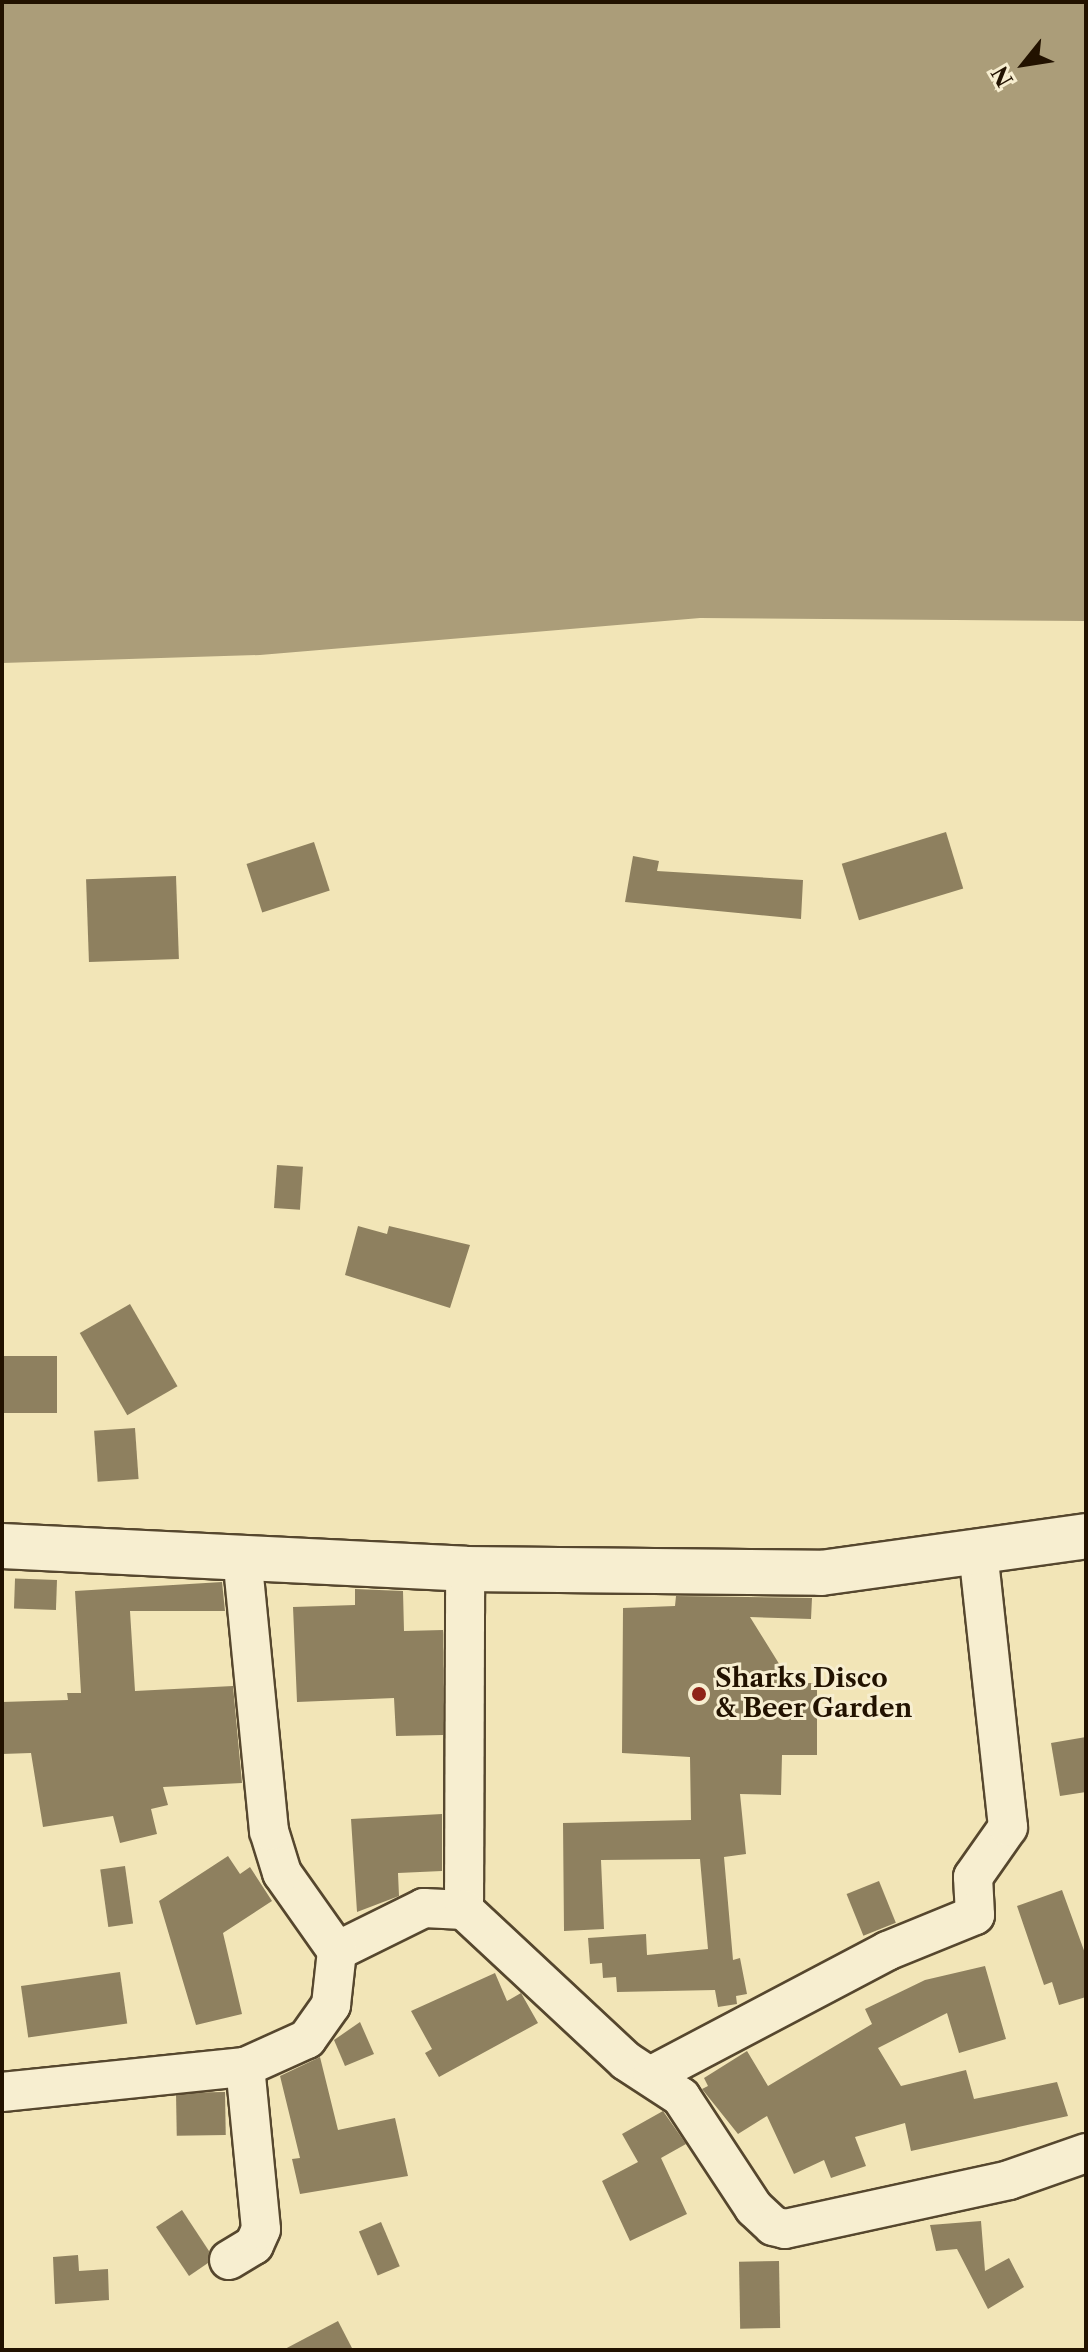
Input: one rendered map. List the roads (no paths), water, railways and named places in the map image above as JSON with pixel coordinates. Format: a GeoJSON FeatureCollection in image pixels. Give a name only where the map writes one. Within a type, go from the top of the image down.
{"type":"FeatureCollection","features":[{"type":"Feature","properties":{"kind":"street"},"geometry":{"type":"LineString","coordinates":[[2,1546],[465,1569],[821,1573],[1086,1536]]}},
{"type":"Feature","properties":{"kind":"street"},"geometry":{"type":"LineString","coordinates":[[652,2075],[887,1951],[975,1915],[973,1877],[1008,1827],[978,1551]]}},
{"type":"Feature","properties":{"kind":"street"},"geometry":{"type":"LineString","coordinates":[[2,2092],[245,2067],[307,2039],[331,2005],[337,1951],[282,1873],[269,1831],[242,1558]]}},
{"type":"Feature","properties":{"kind":"street"},"geometry":{"type":"LineString","coordinates":[[464,1910],[465,1569]]}},
{"type":"Feature","properties":{"kind":"street"},"geometry":{"type":"LineString","coordinates":[[337,1951],[424,1908],[464,1910],[549,1993],[626,2061],[652,2075],[681,2097],[763,2219],[785,2229],[1009,2180],[1086,2153]]}},
{"type":"Feature","properties":{"kind":"street"},"geometry":{"type":"LineString","coordinates":[[229,2260],[254,2245],[261,2229],[245,2067]]}},
{"type":"Feature","properties":{"kind":"place","name":"Sharks Disco & Beer Garden"},"geometry":{"type":"Point","coordinates":[699,1694]}}]}
